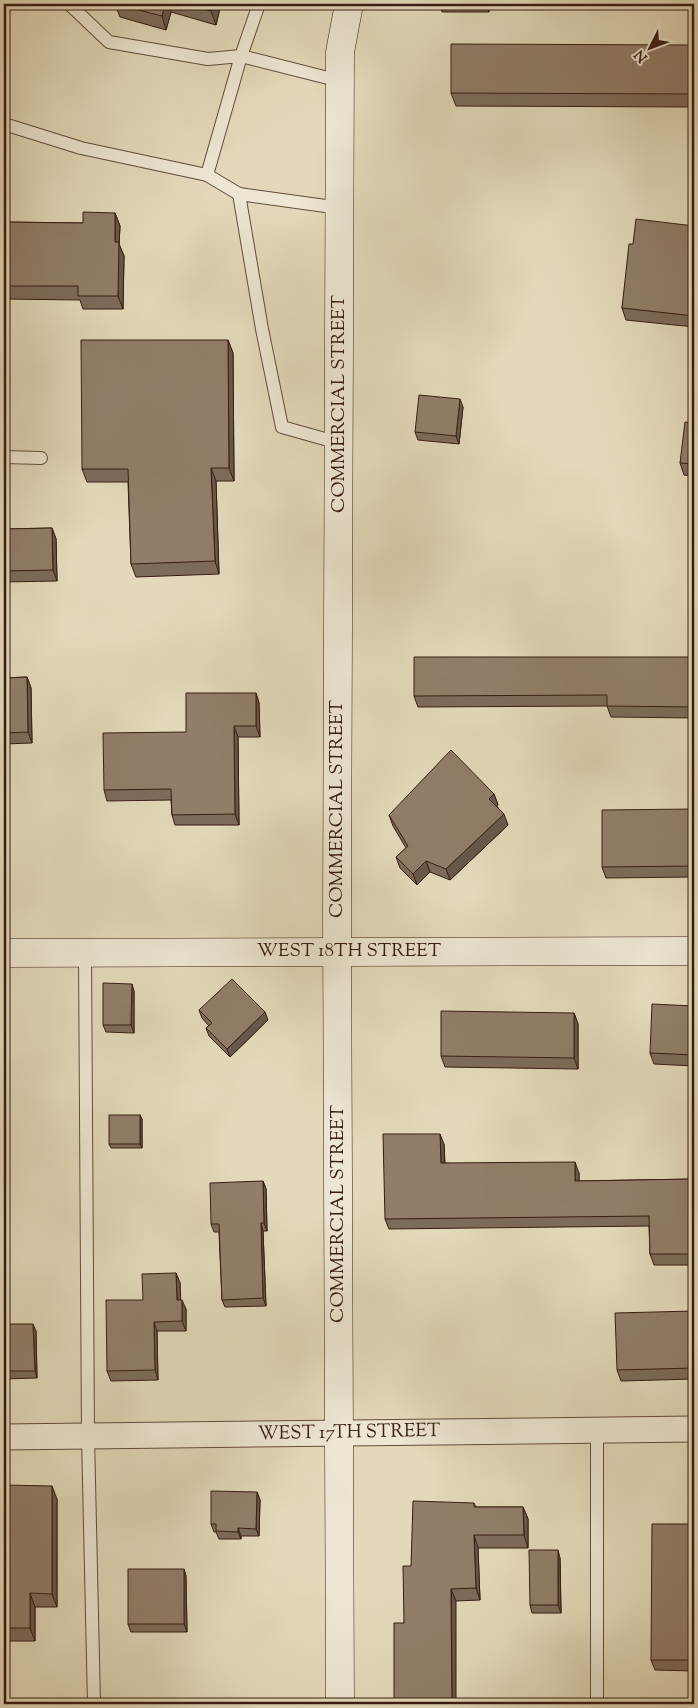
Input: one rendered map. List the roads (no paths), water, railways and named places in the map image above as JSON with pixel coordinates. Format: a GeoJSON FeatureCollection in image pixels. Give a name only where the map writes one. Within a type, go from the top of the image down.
{"type":"FeatureCollection","features":[{"type":"Feature","properties":{"kind":"street","name":"COMMERCIAL STREET"},"geometry":{"type":"LineString","coordinates":[[340,1704],[337,950],[340,52],[349,4]]}},
{"type":"Feature","properties":{"kind":"street","name":"WEST 18TH STREET"},"geometry":{"type":"LineString","coordinates":[[4,953],[337,950],[694,950]]}},
{"type":"Feature","properties":{"kind":"street","name":"WEST 17TH STREET"},"geometry":{"type":"LineString","coordinates":[[4,1437],[694,1429]]}},
{"type":"Feature","properties":{"kind":"lane"},"geometry":{"type":"LineString","coordinates":[[70,4],[109,42],[208,59],[241,56],[340,81]]}},
{"type":"Feature","properties":{"kind":"lane"},"geometry":{"type":"LineString","coordinates":[[207,175],[241,56],[259,4]]}},
{"type":"Feature","properties":{"kind":"lane"},"geometry":{"type":"LineString","coordinates":[[4,124],[81,148],[207,175],[240,194],[340,208]]}},
{"type":"Feature","properties":{"kind":"lane"},"geometry":{"type":"LineString","coordinates":[[240,194],[262,329],[282,427],[339,443]]}},
{"type":"Feature","properties":{"kind":"lane"},"geometry":{"type":"LineString","coordinates":[[4,457],[41,458]]}},
{"type":"Feature","properties":{"kind":"lane"},"geometry":{"type":"LineString","coordinates":[[85,953],[88,1436],[94,1704]]}},
{"type":"Feature","properties":{"kind":"lane"},"geometry":{"type":"LineString","coordinates":[[597,1430],[597,1704]]}}]}
